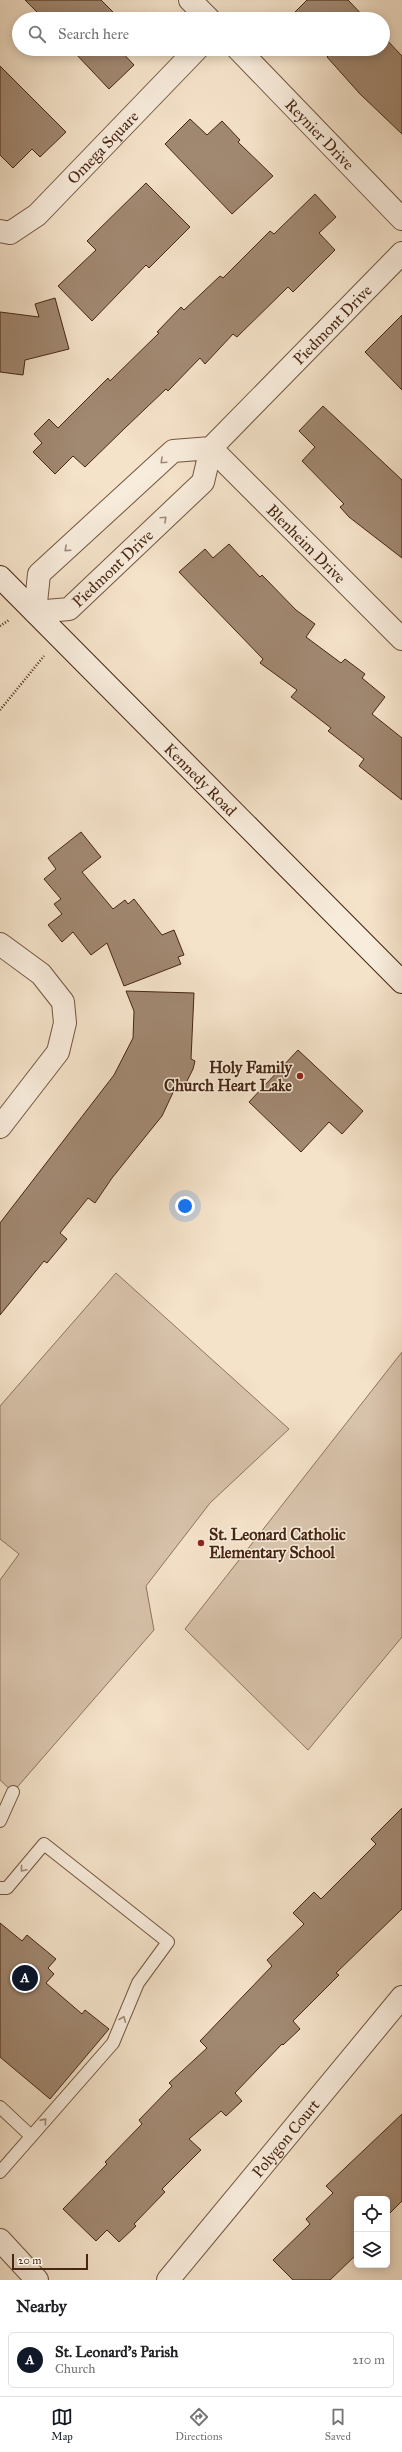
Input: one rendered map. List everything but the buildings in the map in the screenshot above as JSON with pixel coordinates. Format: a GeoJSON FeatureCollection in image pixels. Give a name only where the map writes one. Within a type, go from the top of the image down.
{"type":"FeatureCollection","features":[{"type":"Feature","properties":{"kind":"street"},"geometry":{"type":"LineString","coordinates":[[190,0],[202,12]]}},
{"type":"Feature","properties":{"kind":"street","name":"Omega Square"},"geometry":{"type":"LineString","coordinates":[[0,231],[10,233],[37,215],[190,56]]}},
{"type":"Feature","properties":{"kind":"street","name":"Reynier Drive"},"geometry":{"type":"LineString","coordinates":[[245,56],[402,218]]}},
{"type":"Feature","properties":{"kind":"street","name":"Piedmont Drive"},"geometry":{"type":"LineString","coordinates":[[35,612],[69,609],[203,482],[212,448],[402,253]]}},
{"type":"Feature","properties":{"kind":"street"},"geometry":{"type":"LineString","coordinates":[[35,612],[39,574],[173,452],[212,448]]}},
{"type":"Feature","properties":{"kind":"street","name":"Blenheim Drive"},"geometry":{"type":"LineString","coordinates":[[212,448],[402,638]]}},
{"type":"Feature","properties":{"kind":"street","name":"Kennedy Road"},"geometry":{"type":"LineString","coordinates":[[0,577],[402,982]]}},
{"type":"Feature","properties":{"kind":"street"},"geometry":{"type":"LineString","coordinates":[[0,944],[41,974],[64,1002],[65,1023],[58,1052],[0,1127]]}},
{"type":"Feature","properties":{"kind":"street","name":"Polygon Court"},"geometry":{"type":"LineString","coordinates":[[168,2280],[402,1997]]}},
{"type":"Feature","properties":{"kind":"street"},"geometry":{"type":"LineString","coordinates":[[0,2240],[37,2280]]}},
{"type":"Feature","properties":{"kind":"lane"},"geometry":{"type":"LineString","coordinates":[[0,1821],[13,1792]]}},
{"type":"Feature","properties":{"kind":"lane"},"geometry":{"type":"LineString","coordinates":[[0,1888],[7,1888],[44,1844],[168,1942],[138,1983],[113,2043],[0,2172]]}},
{"type":"Feature","properties":{"kind":"lane"},"geometry":{"type":"LineString","coordinates":[[0,2107],[31,2136]]}},
{"type":"Feature","properties":{"kind":"path"},"geometry":{"type":"LineString","coordinates":[[0,710],[60,638]]}},
{"type":"Feature","properties":{"kind":"shaded area"},"geometry":{"type":"Polygon","coordinates":[[[116,1273],[289,1429],[210,1503],[146,1586],[154,1630],[13,1792],[0,1780],[0,1580],[19,1554],[0,1539],[0,1406],[116,1273]]]}},
{"type":"Feature","properties":{"kind":"shaded area"},"geometry":{"type":"Polygon","coordinates":[[[402,1352],[402,1637],[308,1750],[185,1629],[402,1352]]]}},
{"type":"Feature","properties":{"kind":"place","name":"Holy Family Church Heart Lake"},"geometry":{"type":"Point","coordinates":[300,1076]}},
{"type":"Feature","properties":{"kind":"place","name":"St. Leonard Catholic Elementary School"},"geometry":{"type":"Point","coordinates":[201,1543]}},
{"type":"Feature","properties":{"kind":"place","name":"St. Leonard's Parish"},"geometry":{"type":"Point","coordinates":[25,1978]}}]}
